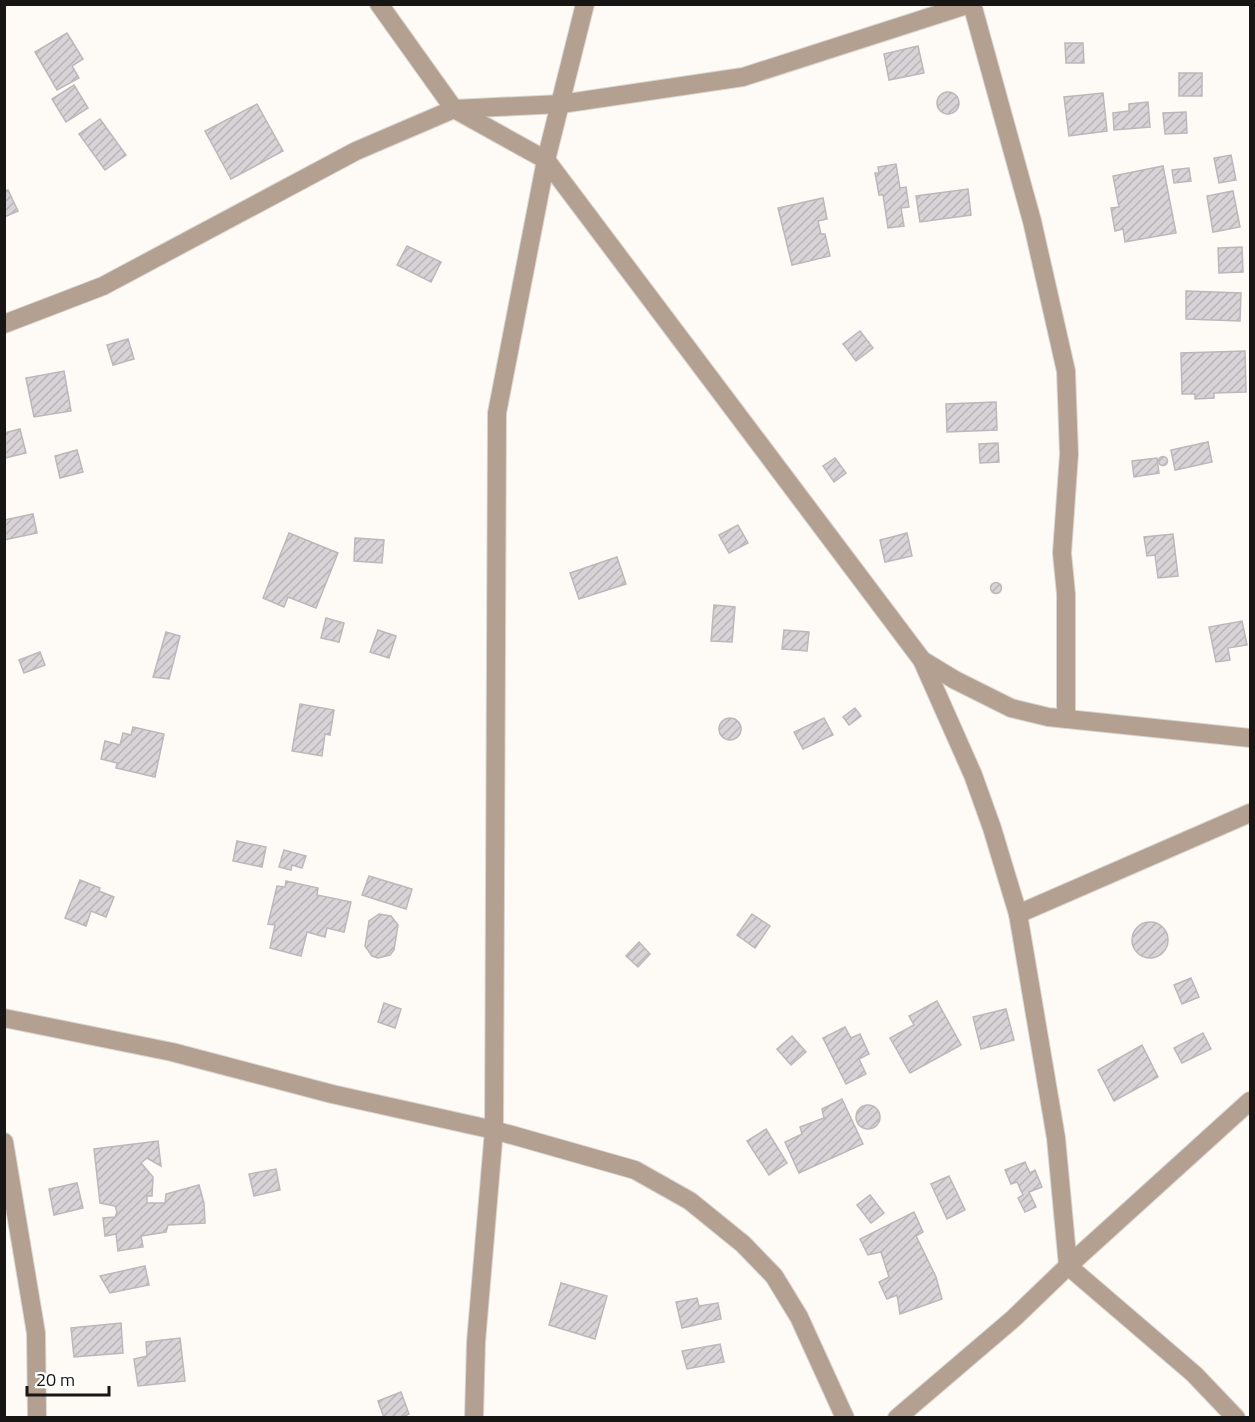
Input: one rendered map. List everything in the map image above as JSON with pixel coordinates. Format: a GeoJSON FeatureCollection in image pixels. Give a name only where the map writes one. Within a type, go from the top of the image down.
{"type":"FeatureCollection","features":[{"type":"Feature","properties":{"kind":"street"},"geometry":{"type":"LineString","coordinates":[[379,4],[454,109],[546,160],[922,660],[985,807],[1018,914],[1056,1138],[1068,1266],[1194,1374],[1236,1418]]}},
{"type":"Feature","properties":{"kind":"street"},"geometry":{"type":"LineString","coordinates":[[474,1418],[476,1342],[494,1130],[497,413],[546,160],[585,4]]}},
{"type":"Feature","properties":{"kind":"street"},"geometry":{"type":"LineString","coordinates":[[4,324],[103,286],[356,151],[454,109],[561,104],[743,77],[971,4],[1032,221],[1066,371],[1069,454],[1062,553],[1066,594],[1066,718]]}},
{"type":"Feature","properties":{"kind":"street"},"geometry":{"type":"LineString","coordinates":[[922,660],[955,680],[1011,708],[1066,718],[1251,738]]}},
{"type":"Feature","properties":{"kind":"street"},"geometry":{"type":"LineString","coordinates":[[1018,914],[1251,813]]}},
{"type":"Feature","properties":{"kind":"street"},"geometry":{"type":"LineString","coordinates":[[4,1018],[172,1052],[332,1094],[494,1130],[635,1170],[690,1201],[743,1244],[774,1276],[799,1317],[844,1418]]}},
{"type":"Feature","properties":{"kind":"street"},"geometry":{"type":"LineString","coordinates":[[897,1418],[1014,1318],[1068,1266],[1251,1101]]}},
{"type":"Feature","properties":{"kind":"street"},"geometry":{"type":"LineString","coordinates":[[4,1142],[36,1333],[37,1418]]}},
{"type":"Feature","properties":{"kind":"building"},"geometry":{"type":"Polygon","coordinates":[[[67,33],[83,59],[72,66],[79,78],[57,90],[35,52],[67,33]]]}},
{"type":"Feature","properties":{"kind":"building"},"geometry":{"type":"Polygon","coordinates":[[[1065,43],[1083,43],[1084,63],[1066,63],[1065,43]]]}},
{"type":"Feature","properties":{"kind":"building"},"geometry":{"type":"Polygon","coordinates":[[[918,46],[924,73],[889,80],[884,54],[918,46]]]}},
{"type":"Feature","properties":{"kind":"building"},"geometry":{"type":"Polygon","coordinates":[[[1179,73],[1202,73],[1202,96],[1179,96],[1179,73]]]}},
{"type":"Feature","properties":{"kind":"building"},"geometry":{"type":"Polygon","coordinates":[[[74,85],[88,108],[66,122],[52,99],[74,85]]]}},
{"type":"Feature","properties":{"kind":"building"},"geometry":{"type":"Polygon","coordinates":[[[948,92],[956,95],[959,103],[956,111],[948,114],[940,111],[937,103],[940,95],[948,92]]]}},
{"type":"Feature","properties":{"kind":"building"},"geometry":{"type":"Polygon","coordinates":[[[1103,93],[1107,131],[1069,136],[1064,97],[1103,93]]]}},
{"type":"Feature","properties":{"kind":"building"},"geometry":{"type":"Polygon","coordinates":[[[1148,102],[1150,127],[1114,130],[1113,113],[1129,111],[1129,104],[1148,102]]]}},
{"type":"Feature","properties":{"kind":"building"},"geometry":{"type":"Polygon","coordinates":[[[257,104],[283,151],[231,179],[205,131],[257,104]]]}},
{"type":"Feature","properties":{"kind":"building"},"geometry":{"type":"Polygon","coordinates":[[[1186,112],[1187,133],[1165,134],[1163,113],[1186,112]]]}},
{"type":"Feature","properties":{"kind":"building"},"geometry":{"type":"Polygon","coordinates":[[[100,119],[126,155],[105,170],[79,134],[100,119]]]}},
{"type":"Feature","properties":{"kind":"building"},"geometry":{"type":"Polygon","coordinates":[[[1231,155],[1236,180],[1219,183],[1214,158],[1231,155]]]}},
{"type":"Feature","properties":{"kind":"building"},"geometry":{"type":"Polygon","coordinates":[[[896,164],[900,188],[906,187],[909,207],[901,208],[904,226],[888,228],[883,195],[879,195],[875,173],[879,173],[878,167],[896,164]]]}},
{"type":"Feature","properties":{"kind":"building"},"geometry":{"type":"Polygon","coordinates":[[[1163,166],[1176,233],[1125,242],[1123,229],[1115,231],[1111,208],[1119,207],[1113,176],[1163,166]]]}},
{"type":"Feature","properties":{"kind":"building"},"geometry":{"type":"Polygon","coordinates":[[[1189,168],[1191,181],[1174,183],[1172,170],[1189,168]]]}},
{"type":"Feature","properties":{"kind":"building"},"geometry":{"type":"Polygon","coordinates":[[[968,189],[971,215],[920,222],[916,196],[968,189]]]}},
{"type":"Feature","properties":{"kind":"building"},"geometry":{"type":"Polygon","coordinates":[[[8,190],[18,211],[4,217],[4,191],[8,190]]]}},
{"type":"Feature","properties":{"kind":"building"},"geometry":{"type":"Polygon","coordinates":[[[1233,191],[1240,227],[1213,232],[1207,196],[1233,191]]]}},
{"type":"Feature","properties":{"kind":"building"},"geometry":{"type":"Polygon","coordinates":[[[823,198],[827,219],[818,221],[821,234],[825,234],[830,256],[792,265],[778,208],[823,198]]]}},
{"type":"Feature","properties":{"kind":"building"},"geometry":{"type":"Polygon","coordinates":[[[407,246],[441,262],[431,282],[397,265],[407,246]]]}},
{"type":"Feature","properties":{"kind":"building"},"geometry":{"type":"Polygon","coordinates":[[[1242,247],[1243,272],[1219,273],[1218,248],[1242,247]]]}},
{"type":"Feature","properties":{"kind":"building"},"geometry":{"type":"Polygon","coordinates":[[[1186,291],[1241,293],[1240,321],[1186,319],[1186,291]]]}},
{"type":"Feature","properties":{"kind":"building"},"geometry":{"type":"Polygon","coordinates":[[[860,331],[873,348],[856,361],[843,344],[860,331]]]}},
{"type":"Feature","properties":{"kind":"building"},"geometry":{"type":"Polygon","coordinates":[[[128,339],[134,359],[113,365],[107,345],[128,339]]]}},
{"type":"Feature","properties":{"kind":"building"},"geometry":{"type":"Polygon","coordinates":[[[1245,351],[1246,392],[1214,393],[1214,398],[1195,399],[1195,394],[1182,394],[1181,353],[1245,351]]]}},
{"type":"Feature","properties":{"kind":"building"},"geometry":{"type":"Polygon","coordinates":[[[64,371],[71,411],[34,417],[26,378],[64,371]]]}},
{"type":"Feature","properties":{"kind":"building"},"geometry":{"type":"Polygon","coordinates":[[[996,402],[997,430],[947,432],[946,404],[996,402]]]}},
{"type":"Feature","properties":{"kind":"building"},"geometry":{"type":"Polygon","coordinates":[[[20,429],[26,453],[5,458],[4,433],[20,429]]]}},
{"type":"Feature","properties":{"kind":"building"},"geometry":{"type":"Polygon","coordinates":[[[1208,442],[1212,462],[1175,470],[1171,450],[1208,442]]]}},
{"type":"Feature","properties":{"kind":"building"},"geometry":{"type":"Polygon","coordinates":[[[998,443],[999,462],[980,463],[979,444],[998,443]]]}},
{"type":"Feature","properties":{"kind":"building"},"geometry":{"type":"Polygon","coordinates":[[[77,450],[83,472],[60,478],[55,456],[77,450]]]}},
{"type":"Feature","properties":{"kind":"building"},"geometry":{"type":"Polygon","coordinates":[[[1163,457],[1167,461],[1163,465],[1159,461],[1163,457]]]}},
{"type":"Feature","properties":{"kind":"building"},"geometry":{"type":"Polygon","coordinates":[[[835,458],[846,473],[834,482],[823,466],[835,458]]]}},
{"type":"Feature","properties":{"kind":"building"},"geometry":{"type":"Polygon","coordinates":[[[1157,458],[1159,473],[1134,477],[1132,461],[1157,458]]]}},
{"type":"Feature","properties":{"kind":"building"},"geometry":{"type":"Polygon","coordinates":[[[33,514],[37,533],[4,540],[4,520],[33,514]]]}},
{"type":"Feature","properties":{"kind":"building"},"geometry":{"type":"Polygon","coordinates":[[[738,525],[748,543],[729,553],[719,535],[738,525]]]}},
{"type":"Feature","properties":{"kind":"building"},"geometry":{"type":"Polygon","coordinates":[[[289,533],[338,553],[316,608],[288,597],[284,607],[263,598],[289,533]]]}},
{"type":"Feature","properties":{"kind":"building"},"geometry":{"type":"Polygon","coordinates":[[[907,533],[912,556],[885,562],[880,540],[907,533]]]}},
{"type":"Feature","properties":{"kind":"building"},"geometry":{"type":"Polygon","coordinates":[[[1173,534],[1178,576],[1158,578],[1155,555],[1147,556],[1144,537],[1173,534]]]}},
{"type":"Feature","properties":{"kind":"building"},"geometry":{"type":"Polygon","coordinates":[[[355,538],[384,540],[382,563],[354,561],[355,538]]]}},
{"type":"Feature","properties":{"kind":"building"},"geometry":{"type":"Polygon","coordinates":[[[617,557],[626,584],[579,599],[570,573],[617,557]]]}},
{"type":"Feature","properties":{"kind":"building"},"geometry":{"type":"Polygon","coordinates":[[[996,583],[1000,584],[1000,592],[996,593],[992,592],[991,588],[992,584],[996,583]]]}},
{"type":"Feature","properties":{"kind":"building"},"geometry":{"type":"Polygon","coordinates":[[[714,605],[735,607],[732,642],[711,641],[714,605]]]}},
{"type":"Feature","properties":{"kind":"building"},"geometry":{"type":"Polygon","coordinates":[[[326,618],[344,623],[339,642],[321,638],[326,618]]]}},
{"type":"Feature","properties":{"kind":"building"},"geometry":{"type":"Polygon","coordinates":[[[1242,621],[1247,645],[1228,648],[1230,660],[1216,662],[1209,627],[1242,621]]]}},
{"type":"Feature","properties":{"kind":"building"},"geometry":{"type":"Polygon","coordinates":[[[378,630],[396,636],[389,658],[370,652],[378,630]]]}},
{"type":"Feature","properties":{"kind":"building"},"geometry":{"type":"Polygon","coordinates":[[[784,630],[809,632],[807,651],[782,649],[784,630]]]}},
{"type":"Feature","properties":{"kind":"building"},"geometry":{"type":"Polygon","coordinates":[[[166,632],[180,636],[169,679],[153,677],[166,632]]]}},
{"type":"Feature","properties":{"kind":"building"},"geometry":{"type":"Polygon","coordinates":[[[40,652],[45,665],[24,673],[19,660],[40,652]]]}},
{"type":"Feature","properties":{"kind":"building"},"geometry":{"type":"Polygon","coordinates":[[[300,704],[334,710],[330,735],[325,734],[322,756],[292,751],[300,704]]]}},
{"type":"Feature","properties":{"kind":"building"},"geometry":{"type":"Polygon","coordinates":[[[855,708],[861,716],[849,725],[843,717],[855,708]]]}},
{"type":"Feature","properties":{"kind":"building"},"geometry":{"type":"Polygon","coordinates":[[[730,718],[738,721],[741,729],[738,737],[730,740],[722,737],[719,729],[722,721],[730,718]]]}},
{"type":"Feature","properties":{"kind":"building"},"geometry":{"type":"Polygon","coordinates":[[[824,718],[833,735],[803,749],[794,732],[824,718]]]}},
{"type":"Feature","properties":{"kind":"building"},"geometry":{"type":"Polygon","coordinates":[[[133,727],[164,734],[155,777],[116,768],[117,763],[101,759],[105,741],[120,745],[123,733],[131,735],[133,727]]]}},
{"type":"Feature","properties":{"kind":"building"},"geometry":{"type":"Polygon","coordinates":[[[237,841],[266,847],[262,867],[233,861],[237,841]]]}},
{"type":"Feature","properties":{"kind":"building"},"geometry":{"type":"Polygon","coordinates":[[[284,850],[306,856],[302,868],[292,865],[291,870],[279,867],[284,850]]]}},
{"type":"Feature","properties":{"kind":"building"},"geometry":{"type":"Polygon","coordinates":[[[369,876],[412,889],[406,909],[362,895],[369,876]]]}},
{"type":"Feature","properties":{"kind":"building"},"geometry":{"type":"Polygon","coordinates":[[[80,880],[114,897],[106,917],[91,911],[86,926],[65,918],[80,880]]]}},
{"type":"Feature","properties":{"kind":"building"},"geometry":{"type":"Polygon","coordinates":[[[286,881],[318,888],[317,895],[351,902],[344,932],[327,928],[325,937],[307,932],[301,956],[270,948],[275,925],[268,924],[277,886],[285,887],[286,881]]]}},
{"type":"Feature","properties":{"kind":"building"},"geometry":{"type":"Polygon","coordinates":[[[379,914],[391,916],[398,925],[394,950],[390,955],[378,958],[372,956],[365,946],[369,921],[379,914]]]}},
{"type":"Feature","properties":{"kind":"building"},"geometry":{"type":"Polygon","coordinates":[[[752,914],[770,926],[755,948],[737,935],[752,914]]]}},
{"type":"Feature","properties":{"kind":"building"},"geometry":{"type":"Polygon","coordinates":[[[1150,922],[1163,927],[1168,940],[1163,953],[1150,958],[1137,953],[1132,940],[1137,927],[1150,922]]]}},
{"type":"Feature","properties":{"kind":"building"},"geometry":{"type":"Polygon","coordinates":[[[639,942],[650,954],[638,967],[626,956],[639,942]]]}},
{"type":"Feature","properties":{"kind":"building"},"geometry":{"type":"Polygon","coordinates":[[[1191,978],[1199,997],[1182,1004],[1174,985],[1191,978]]]}},
{"type":"Feature","properties":{"kind":"building"},"geometry":{"type":"Polygon","coordinates":[[[937,1001],[961,1045],[910,1073],[890,1038],[914,1025],[909,1016],[937,1001]]]}},
{"type":"Feature","properties":{"kind":"building"},"geometry":{"type":"Polygon","coordinates":[[[384,1003],[401,1009],[395,1028],[378,1022],[384,1003]]]}},
{"type":"Feature","properties":{"kind":"building"},"geometry":{"type":"Polygon","coordinates":[[[1006,1009],[1014,1040],[981,1049],[973,1017],[1006,1009]]]}},
{"type":"Feature","properties":{"kind":"building"},"geometry":{"type":"Polygon","coordinates":[[[845,1027],[851,1038],[860,1034],[869,1054],[859,1059],[866,1074],[846,1084],[823,1038],[845,1027]]]}},
{"type":"Feature","properties":{"kind":"building"},"geometry":{"type":"Polygon","coordinates":[[[1203,1033],[1211,1049],[1182,1063],[1174,1048],[1203,1033]]]}},
{"type":"Feature","properties":{"kind":"building"},"geometry":{"type":"Polygon","coordinates":[[[792,1036],[806,1052],[791,1065],[777,1049],[792,1036]]]}},
{"type":"Feature","properties":{"kind":"building"},"geometry":{"type":"Polygon","coordinates":[[[1142,1045],[1158,1077],[1114,1101],[1098,1070],[1142,1045]]]}},
{"type":"Feature","properties":{"kind":"building"},"geometry":{"type":"Polygon","coordinates":[[[842,1099],[863,1144],[799,1173],[785,1142],[802,1134],[800,1127],[824,1118],[822,1109],[842,1099]]]}},
{"type":"Feature","properties":{"kind":"building"},"geometry":{"type":"Polygon","coordinates":[[[868,1105],[873,1106],[879,1112],[879,1122],[873,1128],[868,1129],[863,1128],[857,1122],[856,1117],[857,1112],[863,1106],[868,1105]]]}},
{"type":"Feature","properties":{"kind":"building"},"geometry":{"type":"Polygon","coordinates":[[[766,1129],[787,1163],[769,1175],[747,1141],[766,1129]]]}},
{"type":"Feature","properties":{"kind":"building"},"geometry":{"type":"Polygon","coordinates":[[[158,1141],[161,1166],[147,1158],[141,1163],[153,1177],[152,1196],[147,1196],[147,1203],[165,1203],[166,1194],[199,1185],[204,1203],[205,1223],[168,1225],[166,1232],[141,1236],[143,1247],[118,1251],[116,1234],[105,1236],[103,1218],[115,1217],[117,1212],[115,1206],[100,1203],[94,1149],[158,1141]]]}},
{"type":"Feature","properties":{"kind":"building"},"geometry":{"type":"Polygon","coordinates":[[[1025,1162],[1030,1173],[1035,1170],[1042,1187],[1029,1192],[1036,1207],[1025,1212],[1018,1198],[1023,1195],[1017,1182],[1011,1184],[1005,1170],[1025,1162]]]}},
{"type":"Feature","properties":{"kind":"building"},"geometry":{"type":"Polygon","coordinates":[[[276,1169],[280,1190],[254,1196],[249,1174],[276,1169]]]}},
{"type":"Feature","properties":{"kind":"building"},"geometry":{"type":"Polygon","coordinates":[[[949,1176],[965,1210],[947,1219],[931,1184],[949,1176]]]}},
{"type":"Feature","properties":{"kind":"building"},"geometry":{"type":"Polygon","coordinates":[[[77,1183],[83,1208],[54,1215],[49,1189],[77,1183]]]}},
{"type":"Feature","properties":{"kind":"building"},"geometry":{"type":"Polygon","coordinates":[[[870,1195],[884,1213],[871,1223],[857,1205],[870,1195]]]}},
{"type":"Feature","properties":{"kind":"building"},"geometry":{"type":"Polygon","coordinates":[[[914,1212],[923,1232],[916,1236],[936,1277],[942,1299],[900,1314],[897,1295],[887,1299],[879,1282],[889,1277],[881,1252],[868,1255],[860,1239],[914,1212]]]}},
{"type":"Feature","properties":{"kind":"building"},"geometry":{"type":"Polygon","coordinates":[[[145,1266],[149,1285],[110,1293],[100,1276],[145,1266]]]}},
{"type":"Feature","properties":{"kind":"building"},"geometry":{"type":"Polygon","coordinates":[[[561,1283],[607,1296],[595,1339],[549,1325],[561,1283]]]}},
{"type":"Feature","properties":{"kind":"building"},"geometry":{"type":"Polygon","coordinates":[[[697,1298],[699,1306],[718,1303],[721,1319],[682,1328],[676,1302],[697,1298]]]}},
{"type":"Feature","properties":{"kind":"building"},"geometry":{"type":"Polygon","coordinates":[[[121,1323],[123,1353],[74,1357],[71,1328],[121,1323]]]}},
{"type":"Feature","properties":{"kind":"building"},"geometry":{"type":"Polygon","coordinates":[[[180,1338],[185,1381],[138,1386],[134,1359],[147,1356],[146,1342],[180,1338]]]}},
{"type":"Feature","properties":{"kind":"building"},"geometry":{"type":"Polygon","coordinates":[[[720,1344],[724,1362],[687,1369],[682,1351],[720,1344]]]}},
{"type":"Feature","properties":{"kind":"building"},"geometry":{"type":"Polygon","coordinates":[[[401,1392],[409,1414],[400,1418],[384,1418],[378,1401],[401,1392]]]}}]}
